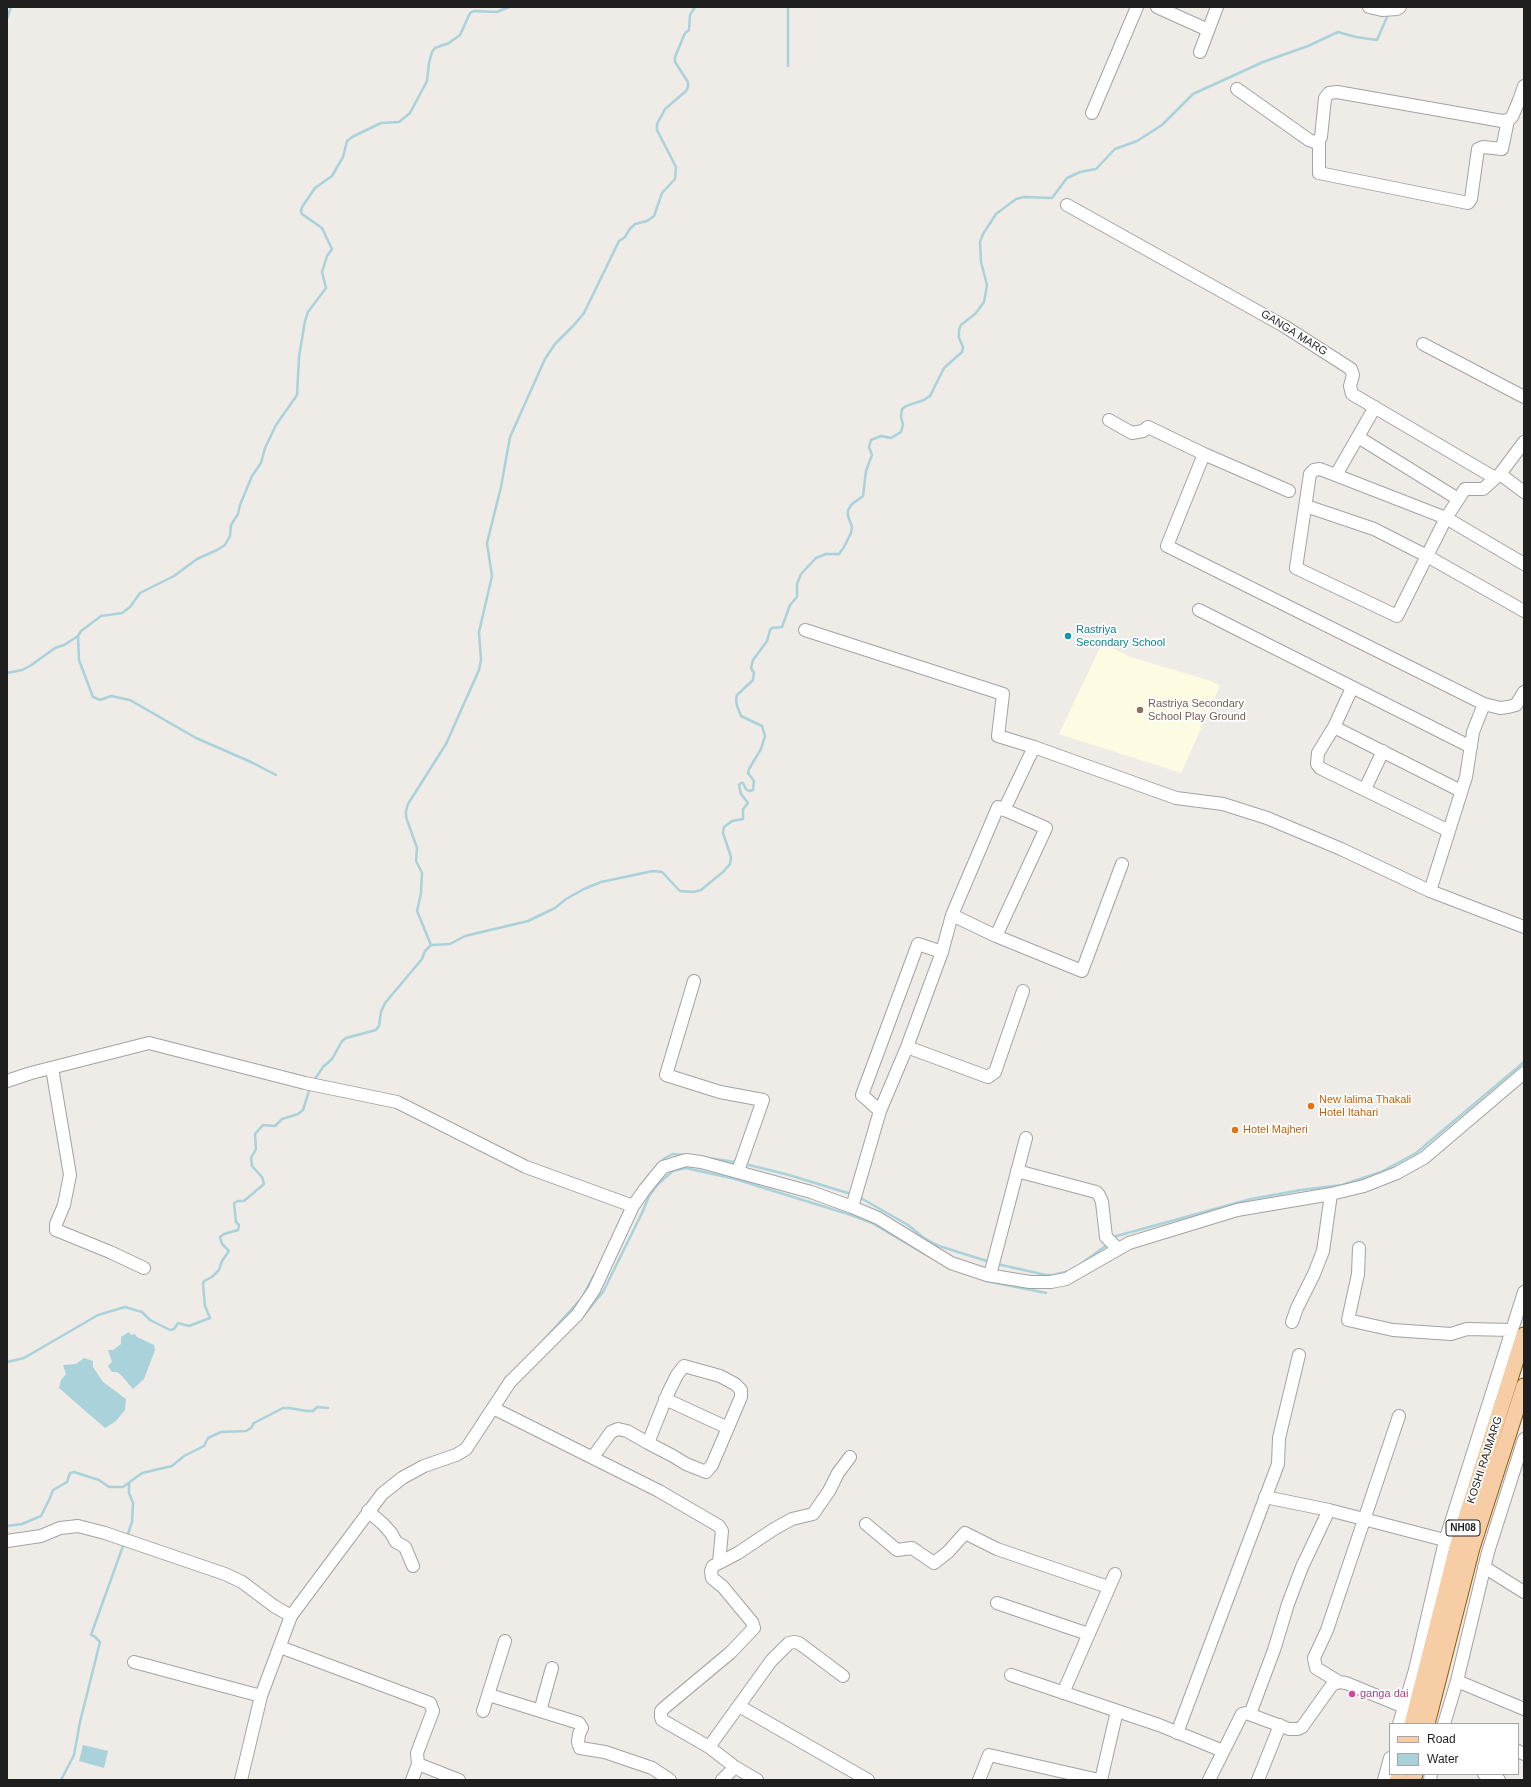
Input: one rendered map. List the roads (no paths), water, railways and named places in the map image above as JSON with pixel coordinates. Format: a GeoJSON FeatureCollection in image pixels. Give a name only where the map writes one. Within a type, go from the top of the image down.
{"type":"FeatureCollection","features":[{"type":"Feature","properties":{"kind":"main road","name":"KOSHI RAJMARG"},"geometry":{"type":"LineString","coordinates":[[1412,1723],[1458,1544],[1518,1333]]}},
{"type":"Feature","properties":{"kind":"main road","name":"KOSHI RAJMARG"},"geometry":{"type":"LineString","coordinates":[[1427,1723],[1458,1544],[1524,1386]]}},
{"type":"Feature","properties":{"kind":"street"},"geometry":{"type":"LineString","coordinates":[[1092,113],[1137,7]]}},
{"type":"Feature","properties":{"kind":"street"},"geometry":{"type":"LineString","coordinates":[[1158,7],[1208,30]]}},
{"type":"Feature","properties":{"kind":"street"},"geometry":{"type":"LineString","coordinates":[[1200,52],[1218,7]]}},
{"type":"Feature","properties":{"kind":"street"},"geometry":{"type":"LineString","coordinates":[[1368,7],[1382,10],[1398,8]]}},
{"type":"Feature","properties":{"kind":"street"},"geometry":{"type":"LineString","coordinates":[[1508,120],[1502,149],[1482,147],[1478,149],[1471,199],[1468,203],[1319,173],[1318,170],[1319,140],[1322,132],[1325,98],[1329,93],[1337,92],[1502,121],[1508,120],[1512,117],[1522,99],[1524,86]]}},
{"type":"Feature","properties":{"kind":"street"},"geometry":{"type":"LineString","coordinates":[[1237,89],[1309,140],[1314,142],[1319,140]]}},
{"type":"Feature","properties":{"kind":"street","name":"GANGA MARG"},"geometry":{"type":"LineString","coordinates":[[1067,206],[1284,326],[1351,370],[1353,375],[1350,386],[1352,394],[1524,492]]}},
{"type":"Feature","properties":{"kind":"street"},"geometry":{"type":"LineString","coordinates":[[1423,344],[1524,397]]}},
{"type":"Feature","properties":{"kind":"street"},"geometry":{"type":"LineString","coordinates":[[1336,475],[1375,408]]}},
{"type":"Feature","properties":{"kind":"street"},"geometry":{"type":"LineString","coordinates":[[1109,420],[1132,433],[1143,432],[1148,427],[1204,454],[1289,491]]}},
{"type":"Feature","properties":{"kind":"street"},"geometry":{"type":"LineString","coordinates":[[1358,437],[1458,499]]}},
{"type":"Feature","properties":{"kind":"street"},"geometry":{"type":"LineString","coordinates":[[1524,442],[1497,476],[1483,489],[1465,489],[1446,518],[1397,616],[1296,568],[1310,474],[1314,470],[1320,469],[1446,518],[1524,564]]}},
{"type":"Feature","properties":{"kind":"street"},"geometry":{"type":"LineString","coordinates":[[1204,454],[1167,546],[1484,704],[1500,708],[1516,705],[1524,692]]}},
{"type":"Feature","properties":{"kind":"street"},"geometry":{"type":"LineString","coordinates":[[1306,506],[1374,529],[1427,556],[1524,611]]}},
{"type":"Feature","properties":{"kind":"street"},"geometry":{"type":"LineString","coordinates":[[1199,610],[1352,688],[1471,746]]}},
{"type":"Feature","properties":{"kind":"street"},"geometry":{"type":"LineString","coordinates":[[805,630],[1003,694],[998,736],[1034,747],[1176,798],[1223,804],[1267,818],[1341,849],[1430,891],[1524,926]]}},
{"type":"Feature","properties":{"kind":"street"},"geometry":{"type":"LineString","coordinates":[[1352,688],[1334,727],[1318,753],[1317,764],[1320,768],[1449,831]]}},
{"type":"Feature","properties":{"kind":"street"},"geometry":{"type":"LineString","coordinates":[[1430,891],[1466,777],[1473,732],[1484,704]]}},
{"type":"Feature","properties":{"kind":"street"},"geometry":{"type":"LineString","coordinates":[[1334,727],[1461,790]]}},
{"type":"Feature","properties":{"kind":"street"},"geometry":{"type":"LineString","coordinates":[[1004,810],[1034,747]]}},
{"type":"Feature","properties":{"kind":"street"},"geometry":{"type":"LineString","coordinates":[[1365,790],[1383,752]]}},
{"type":"Feature","properties":{"kind":"street"},"geometry":{"type":"LineString","coordinates":[[852,1207],[880,1111],[907,1048],[942,952],[952,915],[998,807],[1046,828],[996,936]]}},
{"type":"Feature","properties":{"kind":"street"},"geometry":{"type":"LineString","coordinates":[[952,915],[996,936],[1082,971],[1122,864]]}},
{"type":"Feature","properties":{"kind":"street"},"geometry":{"type":"LineString","coordinates":[[880,1111],[862,1095],[918,944],[942,952]]}},
{"type":"Feature","properties":{"kind":"street"},"geometry":{"type":"LineString","coordinates":[[694,981],[666,1075],[720,1092],[763,1100],[738,1171]]}},
{"type":"Feature","properties":{"kind":"street"},"geometry":{"type":"LineString","coordinates":[[907,1048],[988,1077],[995,1072],[1023,991]]}},
{"type":"Feature","properties":{"kind":"street"},"geometry":{"type":"LineString","coordinates":[[7,1081],[149,1043],[310,1084],[397,1102],[526,1167],[633,1206]]}},
{"type":"Feature","properties":{"kind":"street"},"geometry":{"type":"LineString","coordinates":[[52,1068],[70,1175],[64,1205],[56,1224],[56,1230],[110,1252],[144,1268]]}},
{"type":"Feature","properties":{"kind":"street"},"geometry":{"type":"LineString","coordinates":[[241,1780],[261,1696],[291,1616],[382,1494],[402,1478],[424,1466],[456,1456],[466,1449],[510,1382],[577,1315],[594,1290],[633,1206],[663,1167],[686,1160],[701,1162],[811,1192],[852,1207],[897,1229],[951,1263],[990,1275],[1030,1282],[1051,1282],[1066,1279],[1129,1243],[1237,1210],[1331,1194],[1364,1186],[1397,1173],[1424,1158],[1524,1073]]}},
{"type":"Feature","properties":{"kind":"street"},"geometry":{"type":"LineString","coordinates":[[990,1275],[1026,1138]]}},
{"type":"Feature","properties":{"kind":"street"},"geometry":{"type":"LineString","coordinates":[[1017,1171],[1099,1195],[1102,1202],[1106,1237],[1118,1249]]}},
{"type":"Feature","properties":{"kind":"street"},"geometry":{"type":"LineString","coordinates":[[1292,1322],[1323,1251],[1331,1194]]}},
{"type":"Feature","properties":{"kind":"street"},"geometry":{"type":"LineString","coordinates":[[1359,1248],[1358,1274],[1348,1320],[1393,1330],[1451,1334],[1467,1329],[1518,1333],[1524,1292]]}},
{"type":"Feature","properties":{"kind":"street"},"geometry":{"type":"LineString","coordinates":[[1177,1732],[1278,1464],[1279,1438],[1299,1355]]}},
{"type":"Feature","properties":{"kind":"street"},"geometry":{"type":"LineString","coordinates":[[593,1457],[611,1432],[618,1430],[627,1431],[648,1443],[686,1464],[706,1472],[712,1465],[726,1427],[741,1397],[741,1390],[735,1384],[720,1376],[684,1366],[677,1375],[665,1399],[648,1443]]}},
{"type":"Feature","properties":{"kind":"street"},"geometry":{"type":"LineString","coordinates":[[665,1399],[726,1427]]}},
{"type":"Feature","properties":{"kind":"street"},"geometry":{"type":"LineString","coordinates":[[493,1408],[659,1491],[719,1526],[722,1531],[719,1563]]}},
{"type":"Feature","properties":{"kind":"street"},"geometry":{"type":"LineString","coordinates":[[1399,1416],[1327,1630],[1314,1658],[1316,1668],[1339,1682],[1346,1683],[1404,1707]]}},
{"type":"Feature","properties":{"kind":"street"},"geometry":{"type":"LineString","coordinates":[[1447,1723],[1488,1552],[1524,1439]]}},
{"type":"Feature","properties":{"kind":"street"},"geometry":{"type":"LineString","coordinates":[[757,1780],[735,1767],[709,1747],[662,1720],[661,1714],[664,1708],[753,1631],[752,1622],[723,1587],[712,1578],[711,1571],[713,1566],[738,1553],[792,1519],[813,1514],[829,1492],[838,1473],[850,1457]]}},
{"type":"Feature","properties":{"kind":"street"},"geometry":{"type":"LineString","coordinates":[[1265,1497],[1329,1510],[1488,1552]]}},
{"type":"Feature","properties":{"kind":"street"},"geometry":{"type":"LineString","coordinates":[[1250,1714],[1274,1650],[1302,1567],[1329,1510]]}},
{"type":"Feature","properties":{"kind":"street"},"geometry":{"type":"LineString","coordinates":[[368,1511],[384,1524],[396,1542],[405,1547],[413,1566]]}},
{"type":"Feature","properties":{"kind":"street"},"geometry":{"type":"LineString","coordinates":[[866,1524],[897,1550],[912,1548],[934,1563],[948,1552],[965,1533],[997,1549],[1108,1587]]}},
{"type":"Feature","properties":{"kind":"street"},"geometry":{"type":"LineString","coordinates":[[7,1541],[41,1536],[69,1526],[85,1527],[225,1574],[242,1582],[274,1606],[291,1616]]}},
{"type":"Feature","properties":{"kind":"street"},"geometry":{"type":"LineString","coordinates":[[1399,1723],[1415,1670],[1458,1544]]}},
{"type":"Feature","properties":{"kind":"street"},"geometry":{"type":"LineString","coordinates":[[1484,1567],[1524,1592]]}},
{"type":"Feature","properties":{"kind":"street"},"geometry":{"type":"LineString","coordinates":[[1063,1693],[1108,1587],[1115,1574]]}},
{"type":"Feature","properties":{"kind":"street"},"geometry":{"type":"LineString","coordinates":[[997,1603],[1088,1634]]}},
{"type":"Feature","properties":{"kind":"street"},"geometry":{"type":"LineString","coordinates":[[483,1711],[505,1641]]}},
{"type":"Feature","properties":{"kind":"street"},"geometry":{"type":"LineString","coordinates":[[709,1747],[771,1662],[784,1648],[794,1642],[799,1643],[843,1676]]}},
{"type":"Feature","properties":{"kind":"street"},"geometry":{"type":"LineString","coordinates":[[280,1647],[430,1703],[433,1711],[416,1753],[418,1764],[412,1780]]}},
{"type":"Feature","properties":{"kind":"street"},"geometry":{"type":"LineString","coordinates":[[134,1662],[261,1696]]}},
{"type":"Feature","properties":{"kind":"street"},"geometry":{"type":"LineString","coordinates":[[540,1712],[552,1668]]}},
{"type":"Feature","properties":{"kind":"street"},"geometry":{"type":"LineString","coordinates":[[1011,1675],[1177,1732],[1223,1751]]}},
{"type":"Feature","properties":{"kind":"street"},"geometry":{"type":"LineString","coordinates":[[1457,1681],[1524,1709]]}},
{"type":"Feature","properties":{"kind":"street"},"geometry":{"type":"LineString","coordinates":[[1209,1780],[1241,1716],[1244,1713],[1294,1730],[1302,1727],[1332,1685],[1339,1682]]}},
{"type":"Feature","properties":{"kind":"street"},"geometry":{"type":"LineString","coordinates":[[489,1695],[578,1723],[582,1728],[578,1734],[580,1748],[605,1752],[652,1768],[670,1780]]}},
{"type":"Feature","properties":{"kind":"street"},"geometry":{"type":"LineString","coordinates":[[739,1706],[868,1780]]}},
{"type":"Feature","properties":{"kind":"street"},"geometry":{"type":"LineString","coordinates":[[979,1780],[989,1755],[1100,1780],[1117,1711]]}},
{"type":"Feature","properties":{"kind":"street"},"geometry":{"type":"LineString","coordinates":[[1258,1780],[1280,1725]]}},
{"type":"Feature","properties":{"kind":"street"},"geometry":{"type":"LineString","coordinates":[[1384,1780],[1389,1762]]}},
{"type":"Feature","properties":{"kind":"street"},"geometry":{"type":"LineString","coordinates":[[418,1764],[459,1780]]}},
{"type":"Feature","properties":{"kind":"street"},"geometry":{"type":"LineString","coordinates":[[722,1780],[735,1767]]}},
{"type":"Feature","properties":{"kind":"street"},"geometry":{"type":"LineString","coordinates":[[1486,1775],[1499,1780]]}},
{"type":"Feature","properties":{"kind":"water"},"geometry":{"type":"Polygon","coordinates":[[[129,1332],[131,1335],[135,1334],[137,1337],[154,1345],[155,1350],[144,1379],[133,1389],[121,1375],[117,1372],[112,1372],[108,1366],[112,1362],[108,1350],[113,1350],[121,1344],[121,1337],[129,1332]]]}},
{"type":"Feature","properties":{"kind":"water"},"geometry":{"type":"Polygon","coordinates":[[[84,1358],[93,1361],[93,1367],[103,1382],[126,1399],[125,1410],[116,1421],[105,1428],[59,1388],[61,1380],[66,1374],[63,1365],[76,1364],[84,1358]]]}},
{"type":"Feature","properties":{"kind":"water"},"geometry":{"type":"Polygon","coordinates":[[[83,1745],[108,1751],[104,1768],[79,1761],[83,1745]]]}},
{"type":"Feature","properties":{"kind":"waterway"},"geometry":{"type":"LineString","coordinates":[[7,19],[11,7]]}},
{"type":"Feature","properties":{"kind":"waterway"},"geometry":{"type":"LineString","coordinates":[[7,673],[22,670],[30,666],[55,648],[64,645],[78,636],[81,631],[101,616],[122,613],[130,607],[140,593],[174,576],[197,559],[225,545],[230,536],[231,525],[238,514],[240,505],[252,476],[261,463],[265,448],[276,425],[297,395],[299,357],[305,321],[308,312],[326,288],[322,272],[327,256],[332,249],[322,228],[302,214],[302,207],[315,188],[332,176],[343,157],[347,141],[381,123],[399,122],[410,113],[427,81],[432,52],[435,48],[449,43],[460,35],[470,13],[474,11],[497,12],[509,7]]}},
{"type":"Feature","properties":{"kind":"waterway"},"geometry":{"type":"LineString","coordinates":[[431,945],[417,911],[421,893],[422,873],[416,861],[417,848],[406,817],[406,811],[408,804],[446,744],[479,670],[481,660],[479,632],[492,576],[487,543],[501,487],[510,437],[545,359],[555,344],[584,313],[619,241],[625,237],[635,224],[647,221],[654,216],[662,193],[675,179],[676,167],[657,130],[657,124],[665,109],[686,91],[688,87],[688,82],[675,62],[675,57],[685,33],[689,30],[690,15],[695,7]]}},
{"type":"Feature","properties":{"kind":"waterway"},"geometry":{"type":"LineString","coordinates":[[788,7],[788,66]]}},
{"type":"Feature","properties":{"kind":"waterway"},"geometry":{"type":"LineString","coordinates":[[313,1082],[323,1067],[332,1059],[342,1041],[346,1038],[376,1030],[379,1026],[381,1012],[385,1003],[422,959],[425,951],[431,945],[450,944],[465,936],[528,921],[555,908],[566,899],[584,889],[601,882],[653,871],[662,872],[680,891],[693,892],[701,890],[723,872],[730,864],[731,857],[723,833],[724,827],[732,821],[743,819],[743,809],[748,803],[741,794],[739,785],[743,783],[746,789],[749,791],[753,790],[754,781],[748,773],[761,749],[765,736],[762,726],[741,716],[737,706],[737,695],[753,680],[754,673],[751,668],[753,660],[767,641],[770,630],[772,628],[782,627],[790,605],[797,597],[797,584],[801,574],[816,558],[826,554],[839,554],[844,547],[851,533],[852,527],[848,516],[848,510],[852,504],[863,496],[866,471],[872,455],[869,447],[871,440],[881,436],[891,438],[901,432],[903,425],[901,417],[902,409],[930,396],[944,368],[962,352],[963,347],[959,338],[959,330],[961,325],[976,313],[984,302],[987,285],[981,262],[980,242],[983,234],[996,214],[1016,199],[1024,197],[1052,198],[1067,178],[1080,172],[1096,169],[1115,149],[1137,141],[1162,125],[1193,94],[1263,62],[1308,46],[1338,32],[1356,37],[1377,40],[1387,17],[1387,13]]}},
{"type":"Feature","properties":{"kind":"waterway"},"geometry":{"type":"LineString","coordinates":[[78,636],[79,660],[93,697],[100,700],[111,696],[130,700],[196,738],[251,762],[276,775]]}},
{"type":"Feature","properties":{"kind":"waterway"},"geometry":{"type":"LineString","coordinates":[[1113,1237],[1251,1199],[1301,1190],[1342,1185],[1381,1172],[1416,1153],[1524,1062]]}},
{"type":"Feature","properties":{"kind":"waterway"},"geometry":{"type":"LineString","coordinates":[[7,1362],[24,1358],[98,1315],[125,1307],[142,1312],[150,1320],[170,1330],[174,1329],[178,1323],[189,1326],[210,1318],[205,1306],[203,1284],[204,1281],[212,1277],[219,1270],[222,1261],[229,1251],[222,1244],[220,1237],[224,1234],[238,1230],[239,1225],[236,1222],[234,1203],[244,1201],[264,1184],[262,1177],[252,1166],[251,1158],[256,1149],[255,1134],[263,1125],[275,1126],[282,1119],[298,1114],[303,1110],[310,1088]]}},
{"type":"Feature","properties":{"kind":"waterway"},"geometry":{"type":"LineString","coordinates":[[661,1162],[673,1154],[685,1155]]}},
{"type":"Feature","properties":{"kind":"waterway"},"geometry":{"type":"LineString","coordinates":[[708,1158],[735,1162]]}},
{"type":"Feature","properties":{"kind":"waterway"},"geometry":{"type":"LineString","coordinates":[[745,1164],[789,1175],[851,1194]]}},
{"type":"Feature","properties":{"kind":"waterway"},"geometry":{"type":"LineString","coordinates":[[584,1315],[603,1292],[649,1196],[658,1184],[673,1171],[686,1168],[735,1179],[851,1215],[872,1223],[928,1256]]}},
{"type":"Feature","properties":{"kind":"waterway"},"geometry":{"type":"LineString","coordinates":[[641,1185],[649,1175]]}},
{"type":"Feature","properties":{"kind":"waterway"},"geometry":{"type":"LineString","coordinates":[[859,1197],[908,1225],[924,1238],[939,1246],[990,1262]]}},
{"type":"Feature","properties":{"kind":"waterway"},"geometry":{"type":"LineString","coordinates":[[1082,1263],[1107,1245]]}},
{"type":"Feature","properties":{"kind":"waterway"},"geometry":{"type":"LineString","coordinates":[[997,1264],[1046,1275],[1069,1271]]}},
{"type":"Feature","properties":{"kind":"waterway"},"geometry":{"type":"LineString","coordinates":[[584,1294],[594,1275]]}},
{"type":"Feature","properties":{"kind":"waterway"},"geometry":{"type":"LineString","coordinates":[[986,1281],[1046,1293]]}},
{"type":"Feature","properties":{"kind":"waterway"},"geometry":{"type":"LineString","coordinates":[[541,1343],[579,1301]]}},
{"type":"Feature","properties":{"kind":"waterway"},"geometry":{"type":"LineString","coordinates":[[7,1526],[22,1524],[41,1516],[53,1490],[67,1482],[70,1473],[74,1472],[99,1480],[109,1487],[123,1487],[142,1473],[172,1466],[184,1456],[204,1446],[208,1438],[221,1432],[246,1431],[251,1428],[254,1423],[283,1408],[307,1411],[313,1411],[317,1407],[328,1408]]}},
{"type":"Feature","properties":{"kind":"waterway"},"geometry":{"type":"LineString","coordinates":[[127,1537],[132,1522],[133,1503],[129,1493],[129,1483]]}},
{"type":"Feature","properties":{"kind":"waterway"},"geometry":{"type":"LineString","coordinates":[[61,1780],[74,1755],[80,1722],[100,1642],[91,1635],[123,1546]]}},
{"type":"Feature","properties":{"kind":"place","name":"Rastriya Secondary School"},"geometry":{"type":"Point","coordinates":[1068,636]}},
{"type":"Feature","properties":{"kind":"place","name":"Rastriya Secondary School Play Ground"},"geometry":{"type":"Point","coordinates":[1140,710]}},
{"type":"Feature","properties":{"kind":"place","name":"New lalima Thakali Hotel Itahari"},"geometry":{"type":"Point","coordinates":[1311,1106]}},
{"type":"Feature","properties":{"kind":"place","name":"Hotel Majheri"},"geometry":{"type":"Point","coordinates":[1235,1130]}},
{"type":"Feature","properties":{"kind":"place","name":"ganga dai"},"geometry":{"type":"Point","coordinates":[1352,1694]}}]}
